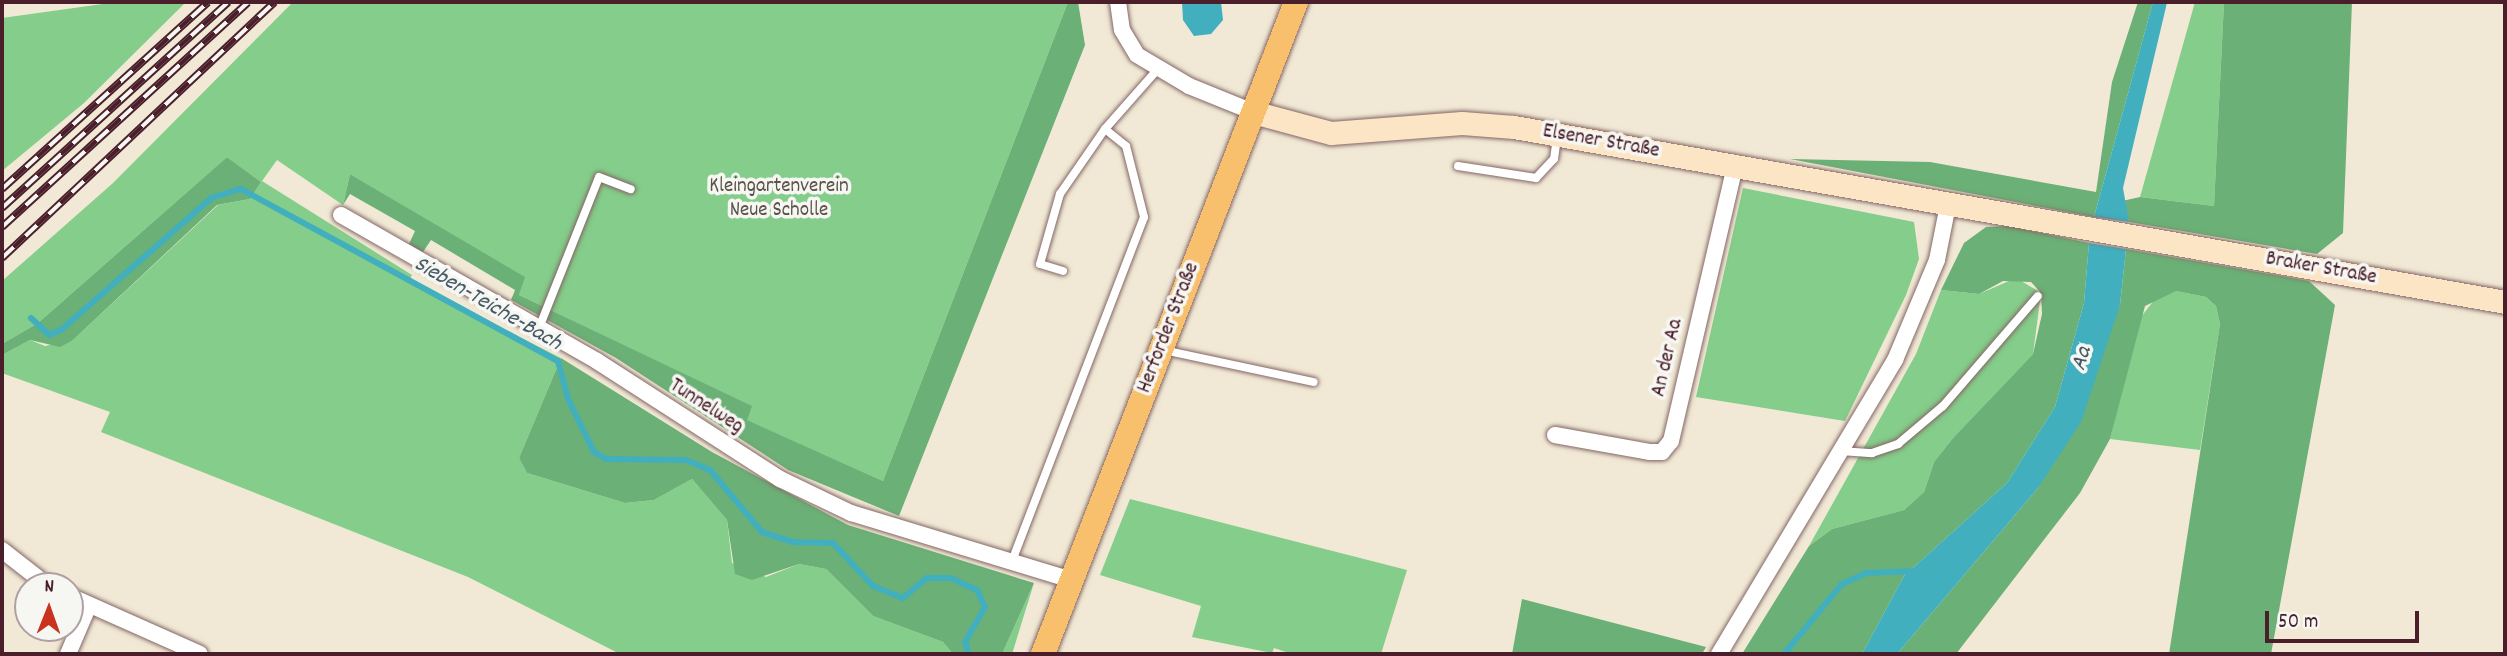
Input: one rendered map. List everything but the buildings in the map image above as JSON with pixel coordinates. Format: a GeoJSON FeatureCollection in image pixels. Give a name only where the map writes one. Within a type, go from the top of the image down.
{"type":"FeatureCollection","features":[{"type":"Feature","properties":{"kind":"main road","name":"Herforder Straße"},"geometry":{"type":"LineString","coordinates":[[1043,654],[1296,2]]}},
{"type":"Feature","properties":{"kind":"main road","name":"Elsener Straße"},"geometry":{"type":"LineString","coordinates":[[1253,112],[1331,133],[1462,123],[1558,135],[2080,228]]}},
{"type":"Feature","properties":{"kind":"main road","name":"Braker Straße"},"geometry":{"type":"LineString","coordinates":[[2080,228],[2505,302]]}},
{"type":"Feature","properties":{"kind":"street"},"geometry":{"type":"LineString","coordinates":[[1118,2],[1122,30],[1157,70],[1253,112]]}},
{"type":"Feature","properties":{"kind":"street","name":"An der Aa"},"geometry":{"type":"LineString","coordinates":[[1555,435],[1650,452],[1661,452],[1671,441],[1735,165]]}},
{"type":"Feature","properties":{"kind":"street"},"geometry":{"type":"LineString","coordinates":[[1719,654],[1841,452],[1920,307],[1948,205]]}},
{"type":"Feature","properties":{"kind":"street","name":"Tunnelweg"},"geometry":{"type":"LineString","coordinates":[[341,215],[375,229],[466,281],[815,496],[851,513],[1072,580]]}},
{"type":"Feature","properties":{"kind":"street"},"geometry":{"type":"LineString","coordinates":[[2,550],[30,572]]}},
{"type":"Feature","properties":{"kind":"street"},"geometry":{"type":"LineString","coordinates":[[84,603],[200,654]]}},
{"type":"Feature","properties":{"kind":"street"},"geometry":{"type":"LineString","coordinates":[[68,654],[89,605]]}},
{"type":"Feature","properties":{"kind":"lane"},"geometry":{"type":"LineString","coordinates":[[1063,271],[1040,264],[1060,194],[1105,129],[1157,70]]}},
{"type":"Feature","properties":{"kind":"lane"},"geometry":{"type":"LineString","coordinates":[[1012,561],[1144,217],[1126,146],[1105,129]]}},
{"type":"Feature","properties":{"kind":"lane"},"geometry":{"type":"LineString","coordinates":[[1458,166],[1536,177],[1554,159],[1558,135]]}},
{"type":"Feature","properties":{"kind":"lane"},"geometry":{"type":"LineString","coordinates":[[539,328],[599,177],[631,189]]}},
{"type":"Feature","properties":{"kind":"lane"},"geometry":{"type":"LineString","coordinates":[[1841,452],[1872,453],[1898,444],[1943,406],[2038,296]]}},
{"type":"Feature","properties":{"kind":"lane"},"geometry":{"type":"LineString","coordinates":[[1160,349],[1314,382]]}},
{"type":"Feature","properties":{"kind":"green space"},"geometry":{"type":"Polygon","coordinates":[[[117,2],[186,2],[84,103],[2,171],[2,18],[117,2]]]}},
{"type":"Feature","properties":{"kind":"green space","name":"Kleingartenverein Neue Scholle"},"geometry":{"type":"Polygon","coordinates":[[[293,2],[1068,2],[883,481],[746,420],[751,406],[519,295],[524,277],[350,174],[343,205],[277,160],[262,181],[412,275],[409,281],[561,358],[519,458],[527,473],[625,503],[654,500],[692,479],[727,520],[732,563],[766,577],[799,564],[826,569],[873,616],[943,642],[953,654],[620,654],[468,577],[101,432],[110,412],[2,373],[2,355],[30,340],[45,346],[73,340],[218,205],[250,199],[261,182],[227,157],[38,323],[2,344],[2,281],[113,183],[293,2]]]}},
{"type":"Feature","properties":{"kind":"green space"},"geometry":{"type":"Polygon","coordinates":[[[1068,2],[1078,2],[1085,45],[899,516],[788,470],[616,358],[511,300],[515,290],[431,240],[423,252],[409,244],[415,231],[350,194],[343,205],[350,174],[525,277],[519,295],[752,406],[747,420],[883,481],[1068,2]]]}},
{"type":"Feature","properties":{"kind":"green space"},"geometry":{"type":"Polygon","coordinates":[[[2138,2],[2153,2],[2094,217],[1790,159],[1930,162],[2096,192],[2112,82],[2138,2]]]}},
{"type":"Feature","properties":{"kind":"green space"},"geometry":{"type":"Polygon","coordinates":[[[2195,2],[2224,2],[2214,206],[2140,197],[2195,2]]]}},
{"type":"Feature","properties":{"kind":"green space"},"geometry":{"type":"Polygon","coordinates":[[[2224,2],[2352,2],[2343,233],[2317,254],[2129,222],[2122,201],[2140,197],[2214,206],[2224,2]]]}},
{"type":"Feature","properties":{"kind":"green space"},"geometry":{"type":"Polygon","coordinates":[[[227,157],[261,182],[250,199],[217,205],[73,340],[60,347],[30,340],[2,355],[2,344],[38,323],[227,157]]]}},
{"type":"Feature","properties":{"kind":"green space"},"geometry":{"type":"Polygon","coordinates":[[[1743,188],[1914,222],[1919,259],[1906,295],[1845,421],[1696,397],[1743,188]]]}},
{"type":"Feature","properties":{"kind":"green space"},"geometry":{"type":"Polygon","coordinates":[[[2008,226],[2089,243],[2084,303],[2055,407],[2007,483],[1904,576],[1862,654],[1742,654],[1809,546],[1832,529],[1904,510],[1924,492],[1934,462],[1953,438],[2033,354],[2042,314],[2041,293],[2031,282],[2003,281],[1979,294],[1941,290],[1964,243],[1986,227],[2008,226]]]}},
{"type":"Feature","properties":{"kind":"green space"},"geometry":{"type":"Polygon","coordinates":[[[2126,249],[2309,281],[2335,305],[2271,654],[2169,654],[2220,324],[2216,306],[2206,297],[2176,291],[2145,306],[2110,439],[2080,493],[1956,654],[1897,654],[2038,488],[2120,305],[2126,249]]]}},
{"type":"Feature","properties":{"kind":"green space"},"geometry":{"type":"Polygon","coordinates":[[[2016,278],[2041,293],[2033,354],[1953,438],[1934,462],[1924,492],[1904,510],[1832,529],[1809,546],[1916,354],[1941,290],[1979,294],[2016,278]]]}},
{"type":"Feature","properties":{"kind":"green space"},"geometry":{"type":"Polygon","coordinates":[[[2176,291],[2206,297],[2216,306],[2220,324],[2200,450],[2110,439],[2137,322],[2159,294],[2176,291]]]}},
{"type":"Feature","properties":{"kind":"green space"},"geometry":{"type":"Polygon","coordinates":[[[561,358],[712,452],[848,525],[1034,583],[1002,654],[953,654],[943,642],[873,616],[826,569],[799,564],[752,580],[735,574],[727,520],[692,479],[654,500],[625,503],[527,473],[519,458],[561,358]]]}},
{"type":"Feature","properties":{"kind":"green space"},"geometry":{"type":"Polygon","coordinates":[[[1130,499],[1407,570],[1381,654],[1292,654],[1274,648],[1272,653],[1192,637],[1201,606],[1100,575],[1130,499]]]}},
{"type":"Feature","properties":{"kind":"green space"},"geometry":{"type":"Polygon","coordinates":[[[1034,583],[1012,654],[1002,654],[1034,583]]]}},
{"type":"Feature","properties":{"kind":"green space"},"geometry":{"type":"Polygon","coordinates":[[[1522,599],[1706,647],[1702,654],[1512,654],[1522,599]]]}},
{"type":"Feature","properties":{"kind":"water"},"geometry":{"type":"Polygon","coordinates":[[[1182,2],[1221,2],[1223,20],[1211,34],[1194,36],[1183,20],[1182,2]]]}},
{"type":"Feature","properties":{"kind":"water"},"geometry":{"type":"Polygon","coordinates":[[[2153,2],[2167,2],[2123,188],[2129,222],[2094,217],[2153,2]]]}},
{"type":"Feature","properties":{"kind":"water","name":"Aa"},"geometry":{"type":"Polygon","coordinates":[[[2089,243],[2126,249],[2120,305],[2081,422],[2038,488],[1897,654],[1862,654],[1904,576],[2007,483],[2055,407],[2084,303],[2089,243]]]}},
{"type":"Feature","properties":{"kind":"waterway","name":"Sieben-Teiche-Bach"},"geometry":{"type":"LineString","coordinates":[[31,318],[49,335],[61,330],[211,198],[241,189],[558,361],[568,399],[594,452],[606,459],[686,460],[710,470],[762,532],[792,542],[833,543],[873,586],[903,598],[927,578],[951,578],[977,590],[985,607],[965,642],[969,654]]}},
{"type":"Feature","properties":{"kind":"waterway","name":"Sieben-Teiche-Bach"},"geometry":{"type":"LineString","coordinates":[[1784,654],[1842,584],[1867,573],[1917,571]]}},
{"type":"Feature","properties":{"kind":"railway"},"geometry":{"type":"LineString","coordinates":[[2,189],[208,2]]}},
{"type":"Feature","properties":{"kind":"railway"},"geometry":{"type":"LineString","coordinates":[[2,208],[228,2]]}},
{"type":"Feature","properties":{"kind":"railway"},"geometry":{"type":"LineString","coordinates":[[2,227],[248,2]]}},
{"type":"Feature","properties":{"kind":"railway"},"geometry":{"type":"LineString","coordinates":[[2,258],[275,2]]}}]}
